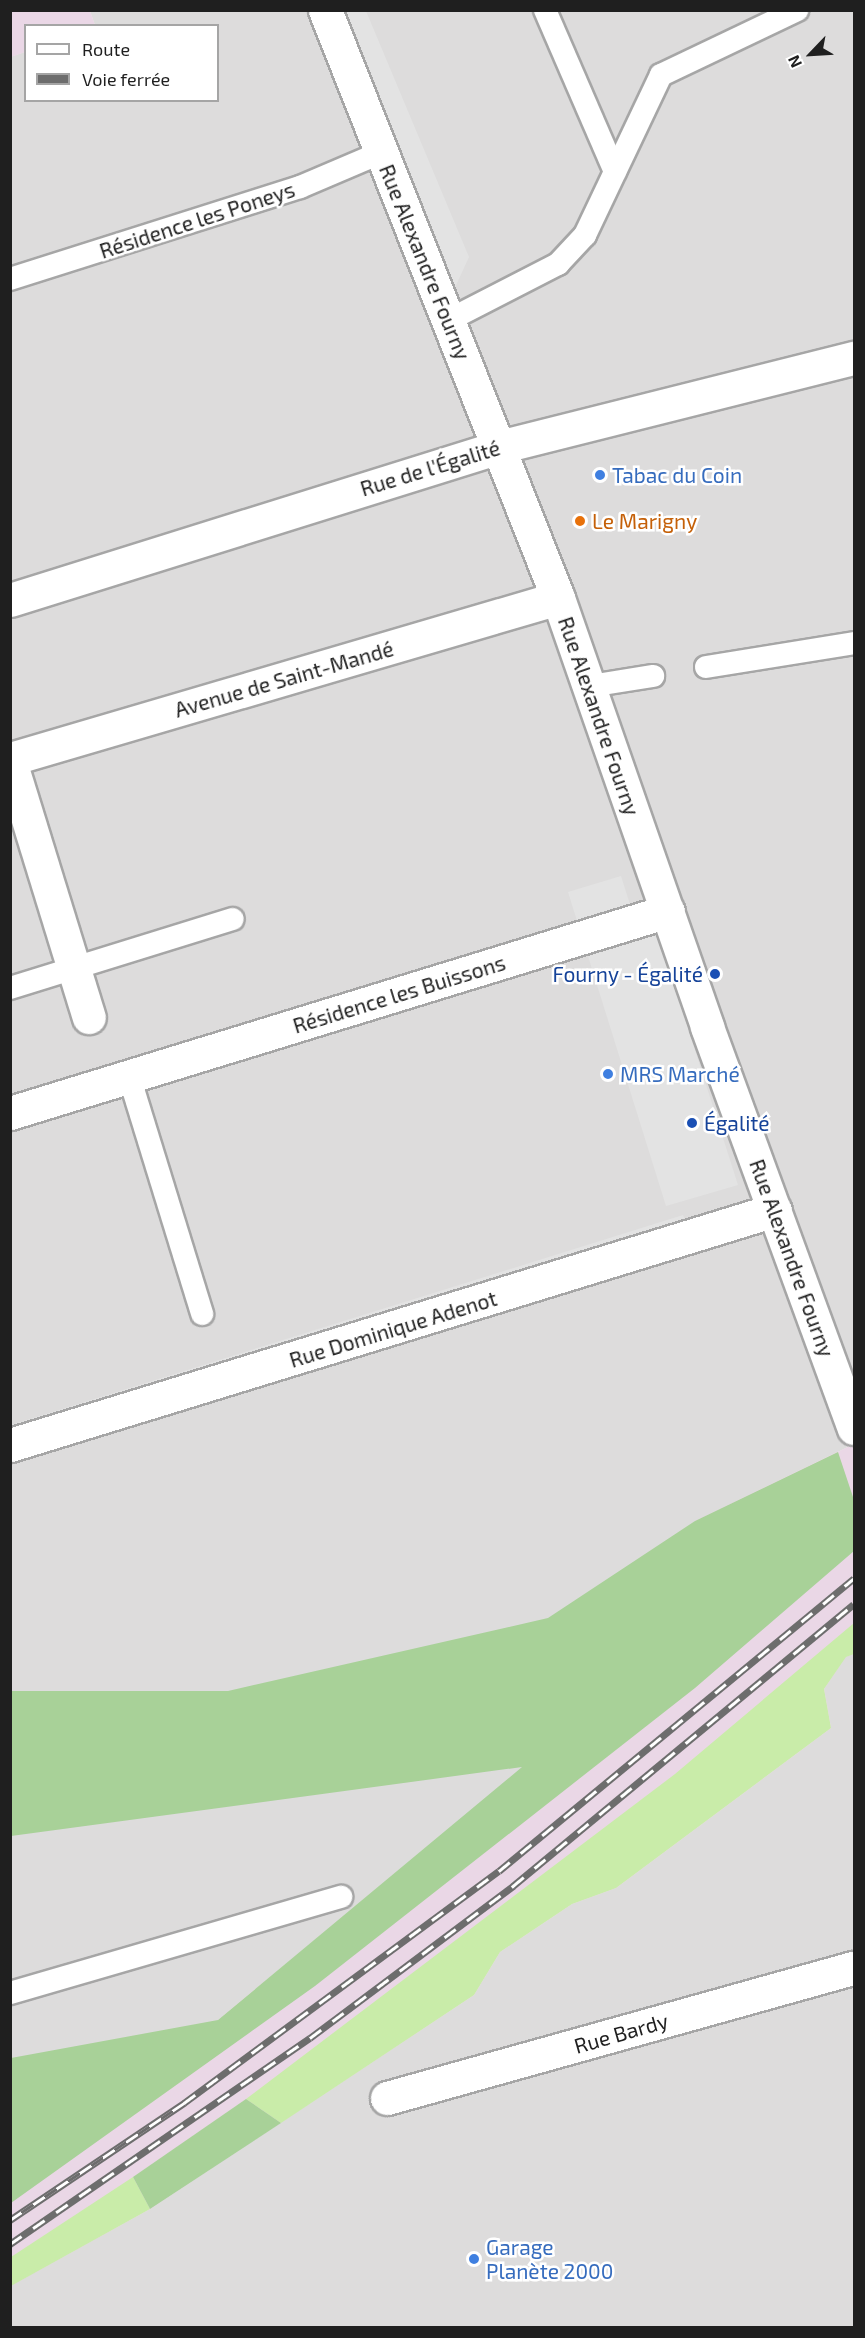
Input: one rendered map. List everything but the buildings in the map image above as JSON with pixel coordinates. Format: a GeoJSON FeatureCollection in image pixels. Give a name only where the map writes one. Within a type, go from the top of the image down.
{"type":"FeatureCollection","features":[{"type":"Feature","properties":{"kind":"street","name":"Rue Alexandre Fourny"},"geometry":{"type":"LineString","coordinates":[[326,10],[380,153],[449,320],[558,598],[668,911],[855,1428]]}},
{"type":"Feature","properties":{"kind":"street","name":"Rue de l'Égalité"},"geometry":{"type":"LineString","coordinates":[[10,600],[499,447],[855,358]]}},
{"type":"Feature","properties":{"kind":"street","name":"Avenue de Saint-Mandé"},"geometry":{"type":"LineString","coordinates":[[10,760],[558,598]]}},
{"type":"Feature","properties":{"kind":"street"},"geometry":{"type":"LineString","coordinates":[[10,760],[89,1017]]}},
{"type":"Feature","properties":{"kind":"street","name":"Résidence les Buissons"},"geometry":{"type":"LineString","coordinates":[[10,1113],[668,911]]}},
{"type":"Feature","properties":{"kind":"street","name":"Rue Dominique Adenot"},"geometry":{"type":"LineString","coordinates":[[10,1445],[775,1210]]}},
{"type":"Feature","properties":{"kind":"street","name":"Rue Bardy"},"geometry":{"type":"LineString","coordinates":[[387,2098],[855,1968]]}},
{"type":"Feature","properties":{"kind":"lane"},"geometry":{"type":"LineString","coordinates":[[545,10],[615,172]]}},
{"type":"Feature","properties":{"kind":"lane"},"geometry":{"type":"LineString","coordinates":[[449,320],[558,264],[585,235],[661,75],[797,10]]}},
{"type":"Feature","properties":{"kind":"lane","name":"Résidence les Poneys"},"geometry":{"type":"LineString","coordinates":[[10,279],[300,187],[380,153]]}},
{"type":"Feature","properties":{"kind":"lane"},"geometry":{"type":"LineString","coordinates":[[706,667],[855,643]]}},
{"type":"Feature","properties":{"kind":"lane"},"geometry":{"type":"LineString","coordinates":[[590,686],[652,676]]}},
{"type":"Feature","properties":{"kind":"lane"},"geometry":{"type":"LineString","coordinates":[[10,988],[233,919]]}},
{"type":"Feature","properties":{"kind":"lane"},"geometry":{"type":"LineString","coordinates":[[129,1076],[202,1314]]}},
{"type":"Feature","properties":{"kind":"lane"},"geometry":{"type":"LineString","coordinates":[[10,1993],[341,1897]]}},
{"type":"Feature","properties":{"kind":"shaded area"},"geometry":{"type":"Polygon","coordinates":[[[10,11],[90,11],[95,24],[24,24],[24,52],[11,57],[10,11]]]}},
{"type":"Feature","properties":{"kind":"shaded area"},"geometry":{"type":"Polygon","coordinates":[[[90,11],[854,11],[854,1444],[696,1521],[739,1573],[513,1776],[218,2020],[10,2162],[10,57],[24,52],[24,102],[219,102],[219,24],[95,24],[90,11]]]}},
{"type":"Feature","properties":{"kind":"shaded area"},"geometry":{"type":"Polygon","coordinates":[[[338,11],[366,11],[469,257],[452,294],[338,11]]]}},
{"type":"Feature","properties":{"kind":"shaded area"},"geometry":{"type":"Polygon","coordinates":[[[621,876],[640,936],[657,931],[738,1185],[666,1206],[568,892],[621,876]]]}},
{"type":"Feature","properties":{"kind":"shaded area"},"geometry":{"type":"Polygon","coordinates":[[[683,1215],[688,1226],[11,1434],[11,1425],[683,1215]]]}},
{"type":"Feature","properties":{"kind":"shaded area"},"geometry":{"type":"Polygon","coordinates":[[[854,1444],[854,1654],[846,1657],[824,1689],[831,1728],[616,1888],[572,1904],[500,1952],[474,1995],[150,2209],[11,2286],[10,2162],[218,2020],[513,1776],[739,1573],[695,1521],[854,1444]]]}},
{"type":"Feature","properties":{"kind":"shaded area"},"geometry":{"type":"Polygon","coordinates":[[[854,1654],[854,2327],[11,2328],[10,2286],[150,2209],[474,1995],[500,1952],[572,1904],[616,1888],[831,1728],[824,1689],[846,1656],[854,1654]]]}},
{"type":"Feature","properties":{"kind":"green space"},"geometry":{"type":"Polygon","coordinates":[[[838,1452],[854,1500],[854,1551],[695,1688],[315,1986],[11,2203],[11,2058],[218,2020],[522,1767],[11,1836],[11,1691],[228,1691],[548,1618],[695,1521],[838,1452]]]}},
{"type":"Feature","properties":{"kind":"green space"},"geometry":{"type":"Polygon","coordinates":[[[854,1623],[854,1654],[846,1657],[824,1689],[831,1728],[616,1888],[572,1904],[500,1952],[474,1995],[281,2123],[246,2099],[675,1774],[854,1623]]]}},
{"type":"Feature","properties":{"kind":"green space"},"geometry":{"type":"Polygon","coordinates":[[[246,2099],[281,2123],[150,2209],[133,2177],[246,2099]]]}},
{"type":"Feature","properties":{"kind":"green space"},"geometry":{"type":"Polygon","coordinates":[[[133,2177],[150,2209],[11,2286],[11,2257],[133,2177]]]}},
{"type":"Feature","properties":{"kind":"railway"},"geometry":{"type":"LineString","coordinates":[[10,2220],[184,2103],[499,1871],[854,1578]]}},
{"type":"Feature","properties":{"kind":"railway"},"geometry":{"type":"LineString","coordinates":[[10,2244],[310,2038],[513,1886],[854,1604]]}},
{"type":"Feature","properties":{"kind":"place","name":"Tabac du Coin"},"geometry":{"type":"Point","coordinates":[600,475]}},
{"type":"Feature","properties":{"kind":"place","name":"Le Marigny"},"geometry":{"type":"Point","coordinates":[580,521]}},
{"type":"Feature","properties":{"kind":"place","name":"Fourny - Égalité"},"geometry":{"type":"Point","coordinates":[715,974]}},
{"type":"Feature","properties":{"kind":"place","name":"MRS Marché"},"geometry":{"type":"Point","coordinates":[608,1074]}},
{"type":"Feature","properties":{"kind":"place","name":"Égalité"},"geometry":{"type":"Point","coordinates":[692,1123]}},
{"type":"Feature","properties":{"kind":"place","name":"Garage Planète 2000"},"geometry":{"type":"Point","coordinates":[474,2259]}}]}
